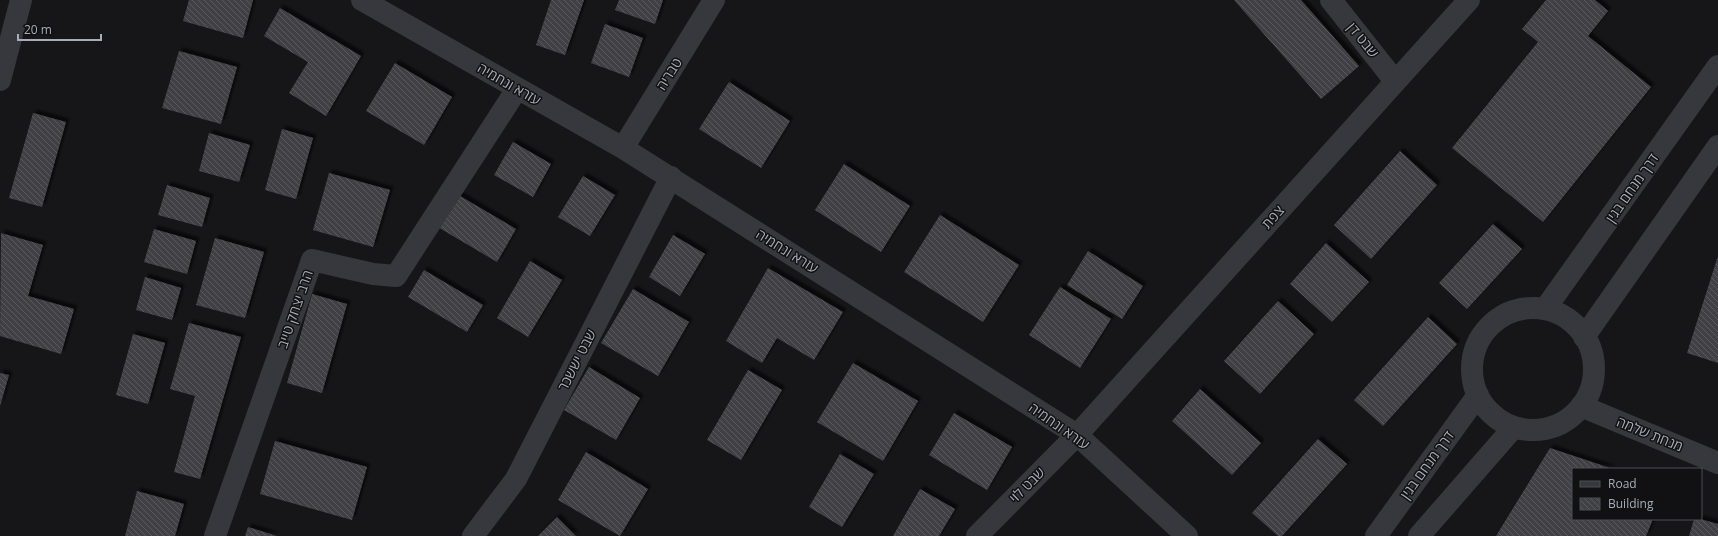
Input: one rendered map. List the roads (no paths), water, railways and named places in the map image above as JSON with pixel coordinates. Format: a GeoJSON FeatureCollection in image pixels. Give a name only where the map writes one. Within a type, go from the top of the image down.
{"type":"FeatureCollection","features":[{"type":"Feature","properties":{"kind":"street"},"geometry":{"type":"LineString","coordinates":[[0,80],[21,0]]}},
{"type":"Feature","properties":{"kind":"street","name":"עזרא ונחמיה"},"geometry":{"type":"LineString","coordinates":[[362,0],[623,148],[1077,435],[1187,536]]}},
{"type":"Feature","properties":{"kind":"street","name":"טבריה"},"geometry":{"type":"LineString","coordinates":[[623,148],[714,0]]}},
{"type":"Feature","properties":{"kind":"street","name":"שבט דן"},"geometry":{"type":"LineString","coordinates":[[1331,0],[1395,80]]}},
{"type":"Feature","properties":{"kind":"street","name":"צפת"},"geometry":{"type":"LineString","coordinates":[[1077,435],[1395,80],[1469,0]]}},
{"type":"Feature","properties":{"kind":"street","name":"דרך מנחם בגין"},"geometry":{"type":"LineString","coordinates":[[1545,309],[1718,66]]}},
{"type":"Feature","properties":{"kind":"street","name":"הרב יצחק טייב"},"geometry":{"type":"LineString","coordinates":[[214,536],[312,260],[373,274],[396,276],[518,89]]}},
{"type":"Feature","properties":{"kind":"street"},"geometry":{"type":"LineString","coordinates":[[1584,337],[1718,146]]}},
{"type":"Feature","properties":{"kind":"street","name":"שבט יששכר"},"geometry":{"type":"LineString","coordinates":[[473,536],[516,479],[670,178]]}},
{"type":"Feature","properties":{"kind":"street"},"geometry":{"type":"LineString","coordinates":[[1522,308],[1545,309],[1563,316],[1576,326],[1584,337],[1592,355],[1593,373],[1590,390],[1581,406],[1568,418],[1553,427],[1536,430],[1520,429],[1504,423],[1490,413],[1478,395],[1474,385],[1472,368],[1476,347],[1487,330],[1503,316],[1522,308]]}},
{"type":"Feature","properties":{"kind":"street","name":"דרך מנחם בגין"},"geometry":{"type":"LineString","coordinates":[[1376,536],[1478,395]]}},
{"type":"Feature","properties":{"kind":"street","name":"מנחת שלמה"},"geometry":{"type":"LineString","coordinates":[[1581,406],[1718,463]]}},
{"type":"Feature","properties":{"kind":"street"},"geometry":{"type":"LineString","coordinates":[[1419,536],[1514,427]]}},
{"type":"Feature","properties":{"kind":"street","name":"שבט לוי"},"geometry":{"type":"LineString","coordinates":[[977,536],[1077,435]]}}]}
